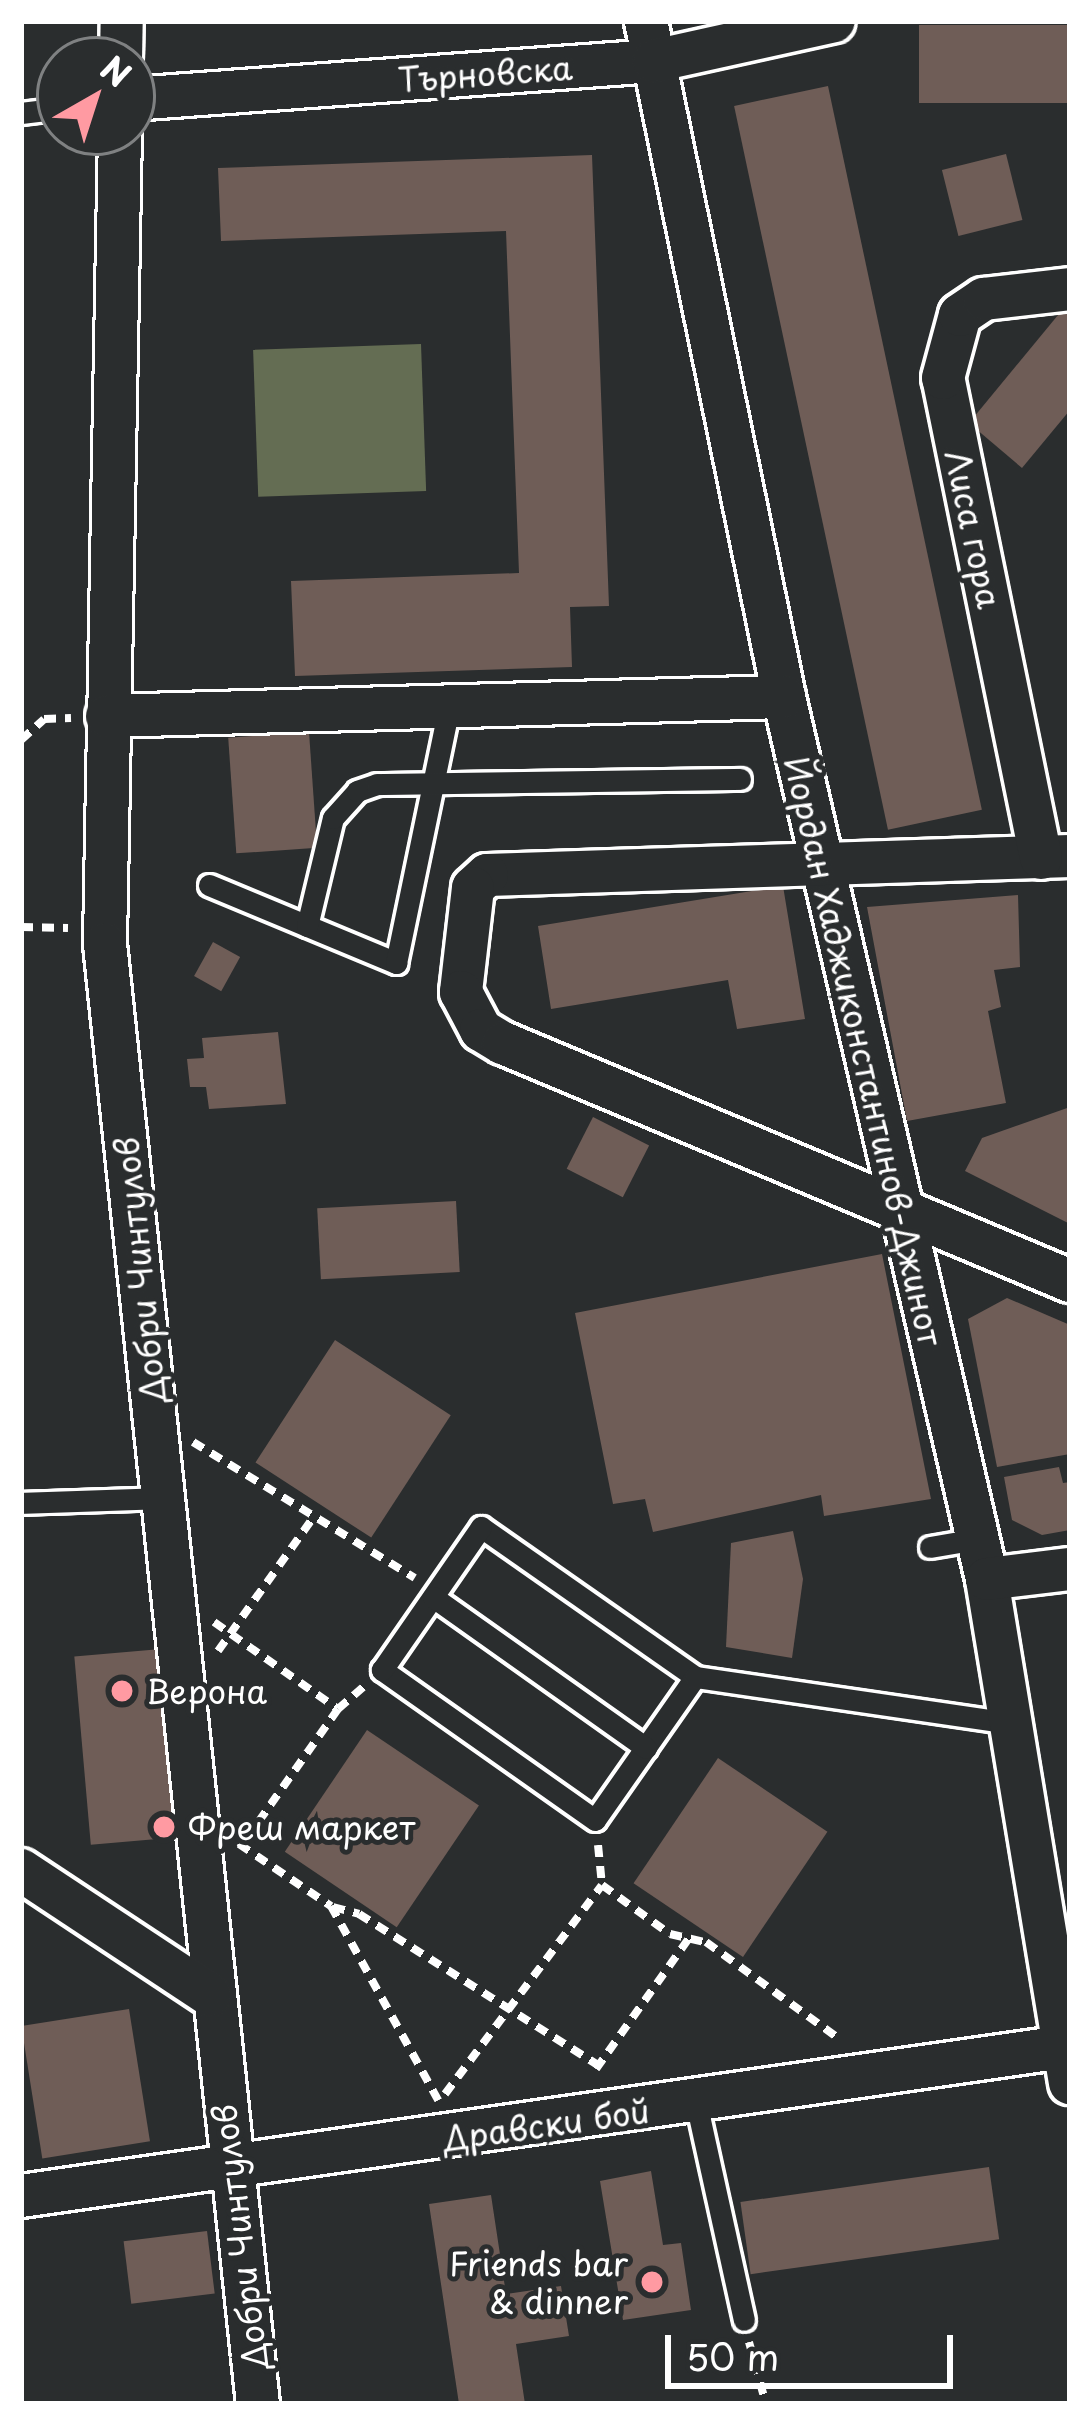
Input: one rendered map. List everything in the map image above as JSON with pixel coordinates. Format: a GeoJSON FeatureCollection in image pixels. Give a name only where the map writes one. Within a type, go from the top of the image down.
{"type":"FeatureCollection","features":[{"type":"Feature","properties":{"kind":"street","name":"Търновска"},"geometry":{"type":"LineString","coordinates":[[156,96],[834,21]]}},
{"type":"Feature","properties":{"kind":"street","name":"Йордан Хаджиконстантинов-Джинот"},"geometry":{"type":"LineString","coordinates":[[650,41],[784,697],[825,862],[896,1202],[982,1559],[1068,2059]]}},
{"type":"Feature","properties":{"kind":"street","name":"Добри Чинтулов"},"geometry":{"type":"LineString","coordinates":[[119,156],[105,944],[210,1995],[258,2404]]}},
{"type":"Feature","properties":{"kind":"street","name":"Лиса гора"},"geometry":{"type":"LineString","coordinates":[[1056,857],[944,378],[960,316],[984,299],[1070,289]]}},
{"type":"Feature","properties":{"kind":"street"},"geometry":{"type":"LineString","coordinates":[[107,716],[784,697]]}},
{"type":"Feature","properties":{"kind":"street"},"geometry":{"type":"LineString","coordinates":[[1056,857],[483,876],[473,889],[461,992],[481,1030],[503,1043],[896,1202],[1070,1281]]}},
{"type":"Feature","properties":{"kind":"street"},"geometry":{"type":"LineString","coordinates":[[982,1559],[1070,1569]]}},
{"type":"Feature","properties":{"kind":"street"},"geometry":{"type":"LineString","coordinates":[[21,1870],[210,1995]]}},
{"type":"Feature","properties":{"kind":"street","name":"Дравски бой"},"geometry":{"type":"LineString","coordinates":[[21,2195],[409,2144],[449,2120],[559,2122],[887,2073],[1068,2059]]}},
{"type":"Feature","properties":{"kind":"lane"},"geometry":{"type":"LineString","coordinates":[[209,885],[397,963],[449,706]]}},
{"type":"Feature","properties":{"kind":"lane"},"geometry":{"type":"LineString","coordinates":[[307,926],[342,804],[376,784],[740,779]]}},
{"type":"Feature","properties":{"kind":"lane"},"geometry":{"type":"LineString","coordinates":[[21,1503],[162,1498]]}},
{"type":"Feature","properties":{"kind":"lane"},"geometry":{"type":"LineString","coordinates":[[695,1677],[595,1820],[382,1670],[481,1527],[695,1677],[1011,1723]]}},
{"type":"Feature","properties":{"kind":"lane"},"geometry":{"type":"LineString","coordinates":[[930,1547],[982,1559]]}},
{"type":"Feature","properties":{"kind":"lane"},"geometry":{"type":"LineString","coordinates":[[434,1595],[646,1748]]}},
{"type":"Feature","properties":{"kind":"lane"},"geometry":{"type":"LineString","coordinates":[[696,2102],[744,2320]]}},
{"type":"Feature","properties":{"kind":"path"},"geometry":{"type":"LineString","coordinates":[[21,740],[44,719],[107,716]]}},
{"type":"Feature","properties":{"kind":"path"},"geometry":{"type":"LineString","coordinates":[[154,1416],[434,1595]]}},
{"type":"Feature","properties":{"kind":"path"},"geometry":{"type":"LineString","coordinates":[[182,1700],[315,1515]]}},
{"type":"Feature","properties":{"kind":"path"},"geometry":{"type":"LineString","coordinates":[[172,1593],[338,1709],[202,1903]]}},
{"type":"Feature","properties":{"kind":"path"},"geometry":{"type":"LineString","coordinates":[[193,1813],[331,1906],[358,1914],[598,2066]]}},
{"type":"Feature","properties":{"kind":"path"},"geometry":{"type":"LineString","coordinates":[[409,2144],[449,2120],[509,2009],[602,1885],[688,1938],[706,1942],[887,2073]]}},
{"type":"Feature","properties":{"kind":"path"},"geometry":{"type":"LineString","coordinates":[[331,1906],[449,2120]]}},
{"type":"Feature","properties":{"kind":"path"},"geometry":{"type":"LineString","coordinates":[[559,2122],[688,1938]]}},
{"type":"Feature","properties":{"kind":"path"},"geometry":{"type":"LineString","coordinates":[[744,2320],[766,2404]]}},
{"type":"Feature","properties":{"kind":"green space"},"geometry":{"type":"Polygon","coordinates":[[[421,344],[426,491],[258,497],[253,350],[421,344]]]}},
{"type":"Feature","properties":{"kind":"building"},"geometry":{"type":"Polygon","coordinates":[[[919,25],[1070,25],[1070,103],[919,103],[919,25]]]}},
{"type":"Feature","properties":{"kind":"building"},"geometry":{"type":"Polygon","coordinates":[[[828,86],[982,810],[888,830],[734,106],[828,86]]]}},
{"type":"Feature","properties":{"kind":"building"},"geometry":{"type":"Polygon","coordinates":[[[1006,154],[1022,220],[958,236],[942,170],[1006,154]]]}},
{"type":"Feature","properties":{"kind":"building"},"geometry":{"type":"Polygon","coordinates":[[[592,155],[609,606],[570,607],[572,667],[295,676],[291,581],[519,573],[506,231],[221,241],[218,168],[592,155]]]}},
{"type":"Feature","properties":{"kind":"building"},"geometry":{"type":"Polygon","coordinates":[[[1063,309],[1070,315],[1070,410],[1022,468],[969,423],[1063,309]]]}},
{"type":"Feature","properties":{"kind":"building"},"geometry":{"type":"Polygon","coordinates":[[[309,732],[317,848],[236,853],[228,738],[309,732]]]}},
{"type":"Feature","properties":{"kind":"building"},"geometry":{"type":"Polygon","coordinates":[[[783,886],[805,1019],[737,1029],[728,980],[551,1009],[538,926],[783,886]]]}},
{"type":"Feature","properties":{"kind":"building"},"geometry":{"type":"Polygon","coordinates":[[[1018,895],[1020,967],[994,970],[1001,1007],[988,1011],[1006,1103],[907,1121],[867,907],[1018,895]]]}},
{"type":"Feature","properties":{"kind":"building"},"geometry":{"type":"Polygon","coordinates":[[[213,942],[240,957],[221,991],[194,976],[213,942]]]}},
{"type":"Feature","properties":{"kind":"building"},"geometry":{"type":"Polygon","coordinates":[[[278,1032],[286,1104],[209,1109],[206,1087],[190,1087],[187,1059],[204,1058],[202,1038],[278,1032]]]}},
{"type":"Feature","properties":{"kind":"building"},"geometry":{"type":"Polygon","coordinates":[[[1070,1107],[1070,1224],[965,1171],[982,1138],[1070,1107]]]}},
{"type":"Feature","properties":{"kind":"building"},"geometry":{"type":"Polygon","coordinates":[[[593,1117],[649,1146],[623,1197],[567,1169],[593,1117]]]}},
{"type":"Feature","properties":{"kind":"building"},"geometry":{"type":"Polygon","coordinates":[[[456,1201],[460,1272],[321,1279],[317,1208],[456,1201]]]}},
{"type":"Feature","properties":{"kind":"building"},"geometry":{"type":"Polygon","coordinates":[[[882,1254],[931,1499],[824,1516],[821,1495],[653,1532],[645,1499],[613,1504],[575,1313],[882,1254]]]}},
{"type":"Feature","properties":{"kind":"building"},"geometry":{"type":"Polygon","coordinates":[[[1007,1298],[1070,1325],[1070,1454],[997,1467],[968,1319],[1007,1298]]]}},
{"type":"Feature","properties":{"kind":"building"},"geometry":{"type":"Polygon","coordinates":[[[335,1340],[451,1415],[371,1538],[255,1462],[335,1340]]]}},
{"type":"Feature","properties":{"kind":"building"},"geometry":{"type":"Polygon","coordinates":[[[1059,1467],[1063,1483],[1070,1482],[1070,1530],[1042,1535],[1012,1520],[1004,1477],[1059,1467]]]}},
{"type":"Feature","properties":{"kind":"building"},"geometry":{"type":"Polygon","coordinates":[[[793,1531],[803,1579],[792,1658],[726,1647],[731,1543],[793,1531]]]}},
{"type":"Feature","properties":{"kind":"building"},"geometry":{"type":"Polygon","coordinates":[[[161,1649],[177,1837],[91,1845],[74,1657],[161,1649]]]}},
{"type":"Feature","properties":{"kind":"building"},"geometry":{"type":"Polygon","coordinates":[[[367,1730],[479,1805],[397,1927],[285,1852],[367,1730]]]}},
{"type":"Feature","properties":{"kind":"building"},"geometry":{"type":"Polygon","coordinates":[[[718,1758],[827,1832],[743,1957],[634,1883],[718,1758]]]}},
{"type":"Feature","properties":{"kind":"building"},"geometry":{"type":"Polygon","coordinates":[[[129,2009],[150,2141],[42,2158],[21,2026],[129,2009]]]}},
{"type":"Feature","properties":{"kind":"building"},"geometry":{"type":"Polygon","coordinates":[[[989,2167],[999,2239],[751,2274],[740,2202],[989,2167]]]}},
{"type":"Feature","properties":{"kind":"building"},"geometry":{"type":"Polygon","coordinates":[[[651,2171],[663,2245],[681,2243],[691,2310],[623,2320],[600,2181],[651,2171]]]}},
{"type":"Feature","properties":{"kind":"building"},"geometry":{"type":"Polygon","coordinates":[[[491,2195],[506,2294],[561,2286],[569,2336],[516,2344],[525,2404],[459,2404],[429,2204],[491,2195]]]}},
{"type":"Feature","properties":{"kind":"building"},"geometry":{"type":"Polygon","coordinates":[[[207,2231],[215,2294],[131,2304],[124,2241],[207,2231]]]}},
{"type":"Feature","properties":{"kind":"place","name":"Верона"},"geometry":{"type":"Point","coordinates":[122,1691]}},
{"type":"Feature","properties":{"kind":"place","name":"Фреш маркет"},"geometry":{"type":"Point","coordinates":[164,1827]}},
{"type":"Feature","properties":{"kind":"place","name":"Friends bar & dinner"},"geometry":{"type":"Point","coordinates":[652,2282]}}]}
